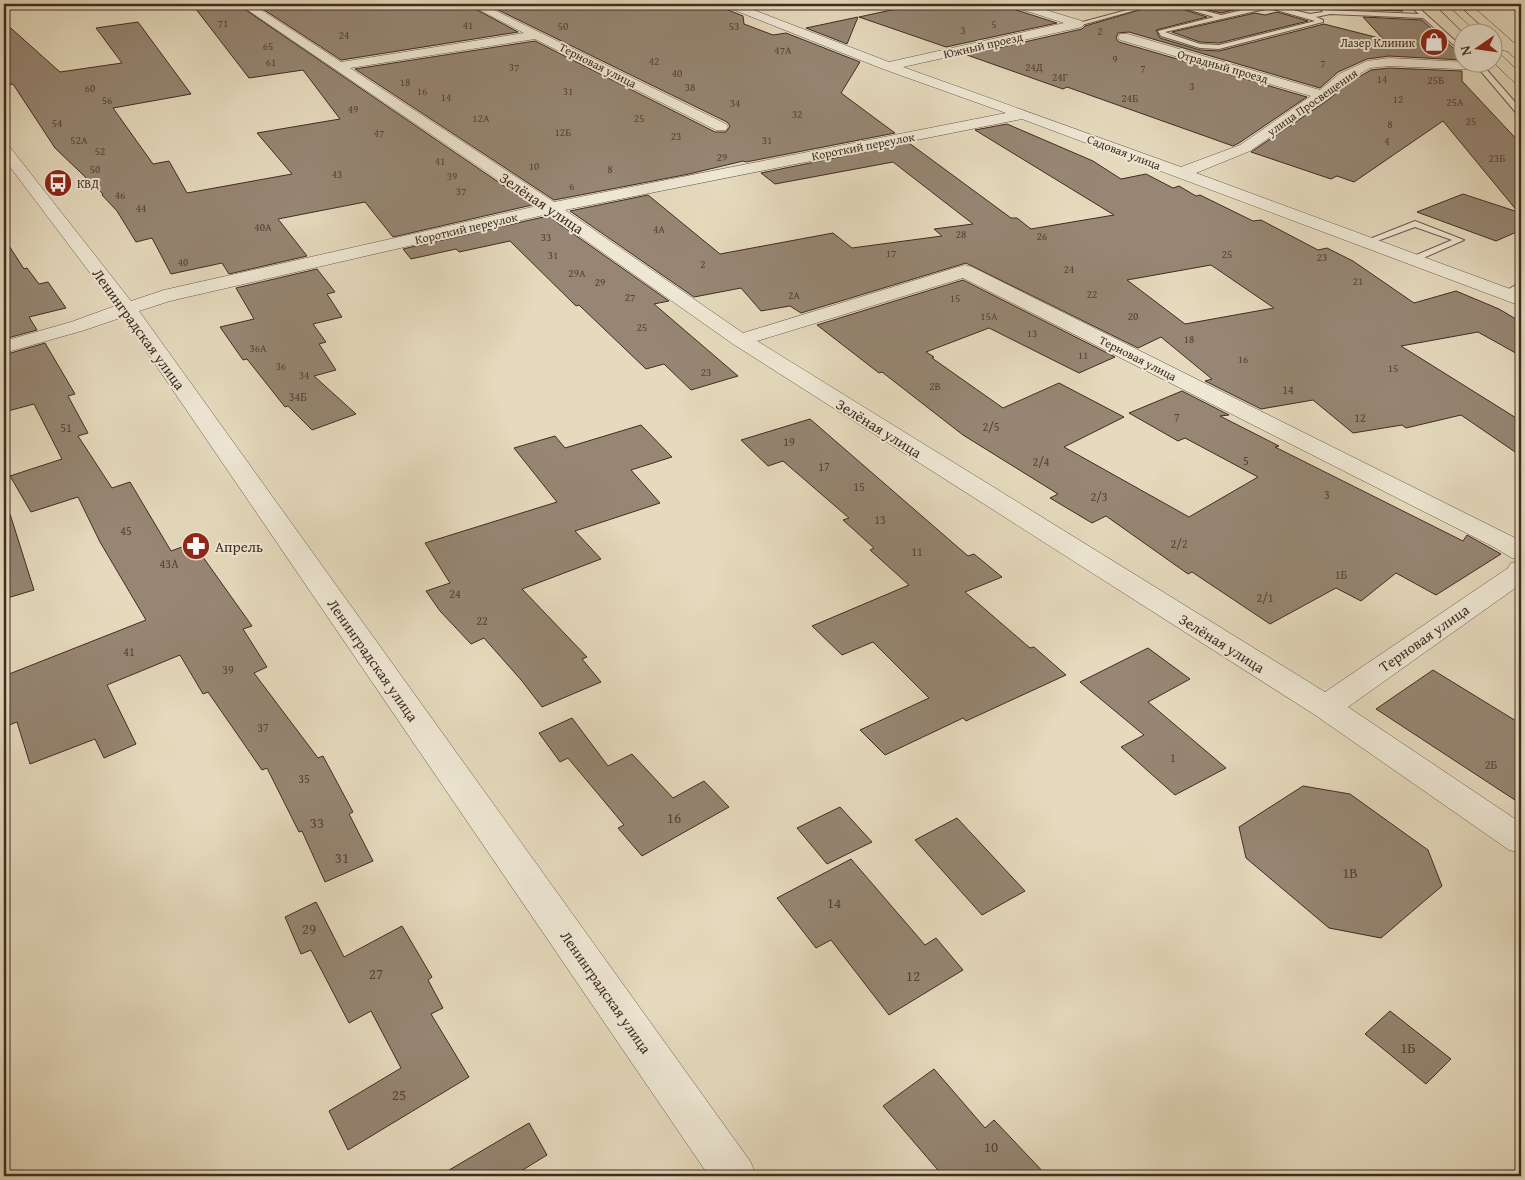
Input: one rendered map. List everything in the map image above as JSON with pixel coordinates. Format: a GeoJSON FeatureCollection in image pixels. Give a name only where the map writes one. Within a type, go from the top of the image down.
{"type":"FeatureCollection","features":[{"type":"Feature","properties":{"kind":"main road"},"geometry":{"type":"LineString","coordinates":[[1464,4],[1519,52]]}},
{"type":"Feature","properties":{"kind":"main road"},"geometry":{"type":"LineString","coordinates":[[1442,5],[1460,22]]}},
{"type":"Feature","properties":{"kind":"main road"},"geometry":{"type":"LineString","coordinates":[[1502,63],[1521,81]]}},
{"type":"Feature","properties":{"kind":"street","name":"Зелёная улица"},"geometry":{"type":"LineString","coordinates":[[245,4],[551,208],[740,340],[1326,706],[1521,840]]}},
{"type":"Feature","properties":{"kind":"street","name":"Терновая улица"},"geometry":{"type":"LineString","coordinates":[[474,4],[721,127]]}},
{"type":"Feature","properties":{"kind":"street","name":"Садовая улица"},"geometry":{"type":"LineString","coordinates":[[728,4],[888,66],[1023,114],[1521,300]]}},
{"type":"Feature","properties":{"kind":"street"},"geometry":{"type":"LineString","coordinates":[[1016,4],[1078,24]]}},
{"type":"Feature","properties":{"kind":"street","name":"Южный проезд"},"geometry":{"type":"LineString","coordinates":[[888,66],[1078,24]]}},
{"type":"Feature","properties":{"kind":"street"},"geometry":{"type":"LineString","coordinates":[[339,66],[538,35]]}},
{"type":"Feature","properties":{"kind":"street","name":"Отрадный проезд"},"geometry":{"type":"LineString","coordinates":[[1124,37],[1322,95]]}},
{"type":"Feature","properties":{"kind":"street"},"geometry":{"type":"LineString","coordinates":[[1502,46],[1519,52]]}},
{"type":"Feature","properties":{"kind":"street","name":"улица Просвещения"},"geometry":{"type":"LineString","coordinates":[[1182,173],[1245,148],[1322,95],[1344,77],[1367,65],[1389,62],[1452,63]]}},
{"type":"Feature","properties":{"kind":"street","name":"Короткий переулок"},"geometry":{"type":"LineString","coordinates":[[4,347],[78,326],[164,296],[551,208],[1023,114]]}},
{"type":"Feature","properties":{"kind":"street","name":"Ленинградская улица"},"geometry":{"type":"LineString","coordinates":[[9,165],[127,309],[736,1176]]}},
{"type":"Feature","properties":{"kind":"street","name":"Терновая улица"},"geometry":{"type":"LineString","coordinates":[[740,340],[965,272],[1501,540],[1521,552]]}},
{"type":"Feature","properties":{"kind":"street","name":"Терновая улица"},"geometry":{"type":"LineString","coordinates":[[1326,706],[1519,574],[1521,568]]}},
{"type":"Feature","properties":{"kind":"lane"},"geometry":{"type":"LineString","coordinates":[[1078,24],[1155,4]]}},
{"type":"Feature","properties":{"kind":"lane"},"geometry":{"type":"LineString","coordinates":[[1173,4],[1221,17]]}},
{"type":"Feature","properties":{"kind":"lane"},"geometry":{"type":"LineString","coordinates":[[1261,4],[1310,16],[1320,21],[1219,47],[1200,46],[1163,35],[1161,30],[1269,6]]}},
{"type":"Feature","properties":{"kind":"lane"},"geometry":{"type":"LineString","coordinates":[[1320,4],[1326,12]]}},
{"type":"Feature","properties":{"kind":"lane"},"geometry":{"type":"LineString","coordinates":[[1412,5],[1442,5]]}},
{"type":"Feature","properties":{"kind":"lane"},"geometry":{"type":"LineString","coordinates":[[1412,5],[1452,41]]}},
{"type":"Feature","properties":{"kind":"lane"},"geometry":{"type":"LineString","coordinates":[[1310,16],[1328,14],[1326,12]]}},
{"type":"Feature","properties":{"kind":"lane"},"geometry":{"type":"LineString","coordinates":[[1326,12],[1426,16]]}},
{"type":"Feature","properties":{"kind":"lane"},"geometry":{"type":"LineString","coordinates":[[1485,72],[1521,113]]}},
{"type":"Feature","properties":{"kind":"lane"},"geometry":{"type":"LineString","coordinates":[[1366,242],[1415,224],[1460,240],[1412,260]]}},
{"type":"Feature","properties":{"kind":"lane"},"geometry":{"type":"LineString","coordinates":[[1505,294],[1521,285]]}},
{"type":"Feature","properties":{"kind":"building"},"geometry":{"type":"Polygon","coordinates":[[[192,4],[237,4],[532,205],[393,237],[365,202],[278,219],[307,256],[229,274],[222,263],[171,274],[152,238],[136,242],[117,211],[103,194],[55,148],[13,84],[4,86],[4,22],[60,72],[122,63],[96,28],[138,22],[191,94],[113,108],[153,164],[169,161],[187,193],[292,174],[257,133],[340,119],[303,70],[249,78],[192,4]]]}},
{"type":"Feature","properties":{"kind":"building"},"geometry":{"type":"Polygon","coordinates":[[[255,4],[466,4],[518,32],[341,60],[255,4]]]}},
{"type":"Feature","properties":{"kind":"building"},"geometry":{"type":"Polygon","coordinates":[[[486,4],[720,4],[723,8],[743,16],[744,24],[773,35],[786,33],[860,62],[841,93],[895,133],[746,162],[743,161],[689,174],[554,200],[355,69],[535,41],[715,132],[726,132],[730,126],[727,122],[486,4]]]}},
{"type":"Feature","properties":{"kind":"building"},"geometry":{"type":"Polygon","coordinates":[[[919,4],[1007,4],[1010,8],[1057,23],[946,47],[859,17],[919,4]]]}},
{"type":"Feature","properties":{"kind":"building"},"geometry":{"type":"Polygon","coordinates":[[[1160,4],[1166,4],[1207,17],[1156,30],[1160,38],[1200,50],[1219,51],[1324,24],[1383,39],[1363,17],[1422,20],[1452,47],[1452,59],[1389,56],[1367,59],[1338,72],[1320,88],[1129,32],[1118,33],[1116,38],[1119,42],[1307,97],[1233,146],[1067,87],[1063,89],[967,55],[1082,29],[1085,26],[1160,4]]]}},
{"type":"Feature","properties":{"kind":"building"},"geometry":{"type":"Polygon","coordinates":[[[1216,4],[1238,9],[1221,13],[1200,8],[1216,4]]]}},
{"type":"Feature","properties":{"kind":"building"},"geometry":{"type":"Polygon","coordinates":[[[1350,4],[1395,4],[1403,11],[1355,9],[1350,4]]]}},
{"type":"Feature","properties":{"kind":"building"},"geometry":{"type":"Polygon","coordinates":[[[1277,12],[1308,21],[1219,43],[1200,42],[1172,32],[1255,13],[1265,15],[1277,12]]]}},
{"type":"Feature","properties":{"kind":"building"},"geometry":{"type":"Polygon","coordinates":[[[858,17],[847,44],[806,28],[858,17]]]}},
{"type":"Feature","properties":{"kind":"building"},"geometry":{"type":"Polygon","coordinates":[[[1389,68],[1462,72],[1462,81],[1521,144],[1521,230],[1496,241],[1417,212],[1463,194],[1518,212],[1443,121],[1354,182],[1337,176],[1331,179],[1251,152],[1328,100],[1350,82],[1371,70],[1389,68]]]}},
{"type":"Feature","properties":{"kind":"building"},"geometry":{"type":"Polygon","coordinates":[[[1007,124],[1093,161],[1121,179],[1146,174],[1173,188],[1179,186],[1196,196],[1200,195],[1253,221],[1261,220],[1318,250],[1327,248],[1353,261],[1414,303],[1456,291],[1499,309],[1521,322],[1521,356],[1478,332],[1401,346],[1521,421],[1521,456],[1461,415],[1406,428],[1402,425],[1353,433],[1313,400],[1261,409],[1205,381],[1212,379],[1161,337],[1138,348],[966,263],[801,313],[790,306],[761,311],[741,288],[694,297],[570,211],[648,195],[720,254],[833,233],[852,248],[942,236],[934,229],[973,224],[893,162],[775,184],[761,173],[909,143],[1011,218],[1017,218],[1031,229],[1114,215],[975,130],[1007,124]],[[1211,265],[1127,280],[1185,324],[1274,308],[1211,265]]]}},
{"type":"Feature","properties":{"kind":"building"},"geometry":{"type":"Polygon","coordinates":[[[548,216],[669,301],[654,304],[738,376],[691,390],[664,364],[646,369],[579,305],[576,306],[510,241],[459,252],[456,249],[411,259],[403,249],[548,216]]]}},
{"type":"Feature","properties":{"kind":"building"},"geometry":{"type":"Polygon","coordinates":[[[4,238],[24,269],[27,268],[39,284],[48,282],[66,308],[29,317],[37,330],[4,339],[4,238]]]}},
{"type":"Feature","properties":{"kind":"building"},"geometry":{"type":"Polygon","coordinates":[[[317,269],[335,292],[327,294],[342,317],[313,324],[326,342],[319,344],[336,370],[314,376],[356,414],[312,430],[288,406],[285,407],[247,359],[243,360],[220,327],[254,319],[236,288],[317,269]]]}},
{"type":"Feature","properties":{"kind":"building"},"geometry":{"type":"Polygon","coordinates":[[[963,280],[1115,357],[1079,373],[989,328],[926,352],[1003,408],[1059,383],[1124,417],[1064,447],[1189,517],[1258,477],[1185,438],[1178,441],[1129,413],[1182,391],[1229,415],[1220,416],[1279,446],[1275,447],[1463,541],[1467,535],[1501,554],[1436,595],[1396,573],[1361,601],[1336,588],[1270,624],[1192,572],[1188,574],[1106,516],[1092,523],[1050,498],[1058,494],[963,435],[882,372],[879,373],[817,325],[963,280]]]}},
{"type":"Feature","properties":{"kind":"building"},"geometry":{"type":"Polygon","coordinates":[[[45,343],[75,394],[68,396],[88,433],[78,436],[112,488],[130,482],[171,551],[193,543],[252,626],[243,629],[267,667],[254,673],[318,758],[323,756],[353,812],[349,814],[373,861],[325,882],[302,831],[299,832],[267,768],[262,770],[208,692],[203,694],[180,655],[107,685],[136,744],[104,758],[95,739],[30,764],[17,722],[4,727],[4,676],[146,620],[100,542],[78,497],[31,512],[10,476],[62,459],[34,404],[4,412],[4,355],[45,343]]]}},
{"type":"Feature","properties":{"kind":"building"},"geometry":{"type":"Polygon","coordinates":[[[810,419],[968,556],[974,554],[1002,577],[965,592],[1030,648],[1034,647],[1066,675],[966,721],[963,718],[885,755],[860,730],[929,698],[873,642],[842,655],[812,626],[909,585],[870,550],[874,548],[843,520],[849,518],[783,461],[768,466],[741,440],[810,419]]]}},
{"type":"Feature","properties":{"kind":"building"},"geometry":{"type":"Polygon","coordinates":[[[641,425],[672,457],[631,470],[660,503],[575,531],[601,559],[522,589],[587,657],[582,659],[601,682],[542,707],[484,638],[471,644],[440,611],[426,591],[450,583],[425,543],[557,502],[514,448],[555,436],[565,448],[641,425]]]}},
{"type":"Feature","properties":{"kind":"building"},"geometry":{"type":"Polygon","coordinates":[[[10,514],[34,590],[4,599],[4,515],[10,514]]]}},
{"type":"Feature","properties":{"kind":"building"},"geometry":{"type":"Polygon","coordinates":[[[1148,648],[1190,679],[1148,702],[1226,768],[1175,795],[1121,747],[1144,735],[1080,682],[1148,648]]]}},
{"type":"Feature","properties":{"kind":"building"},"geometry":{"type":"Polygon","coordinates":[[[1433,670],[1521,724],[1521,804],[1376,709],[1433,670]]]}},
{"type":"Feature","properties":{"kind":"building"},"geometry":{"type":"Polygon","coordinates":[[[572,718],[608,766],[632,754],[673,798],[704,781],[729,807],[642,856],[618,828],[624,825],[568,758],[560,762],[539,733],[572,718]]]}},
{"type":"Feature","properties":{"kind":"building"},"geometry":{"type":"Polygon","coordinates":[[[1303,786],[1350,794],[1428,850],[1442,886],[1381,938],[1329,928],[1246,858],[1239,827],[1303,786]]]}},
{"type":"Feature","properties":{"kind":"building"},"geometry":{"type":"Polygon","coordinates":[[[840,807],[872,842],[827,864],[797,828],[840,807]]]}},
{"type":"Feature","properties":{"kind":"building"},"geometry":{"type":"Polygon","coordinates":[[[957,818],[1025,891],[982,915],[915,840],[957,818]]]}},
{"type":"Feature","properties":{"kind":"building"},"geometry":{"type":"Polygon","coordinates":[[[851,859],[925,945],[936,938],[963,970],[889,1015],[831,940],[816,948],[777,898],[851,859]]]}},
{"type":"Feature","properties":{"kind":"building"},"geometry":{"type":"Polygon","coordinates":[[[316,902],[344,957],[402,926],[432,977],[428,980],[443,1008],[431,1014],[469,1077],[348,1150],[329,1111],[401,1068],[371,1011],[349,1023],[311,950],[301,954],[285,917],[316,902]]]}},
{"type":"Feature","properties":{"kind":"building"},"geometry":{"type":"Polygon","coordinates":[[[1390,1011],[1451,1059],[1426,1084],[1365,1034],[1390,1011]]]}},
{"type":"Feature","properties":{"kind":"building"},"geometry":{"type":"Polygon","coordinates":[[[934,1069],[985,1128],[994,1120],[1047,1176],[943,1176],[883,1106],[934,1069]]]}},
{"type":"Feature","properties":{"kind":"building"},"geometry":{"type":"Polygon","coordinates":[[[529,1123],[547,1155],[513,1176],[439,1176],[529,1123]]]}},
{"type":"Feature","properties":{"kind":"place","name":"Лазер Клиник"},"geometry":{"type":"Point","coordinates":[1434,42]}},
{"type":"Feature","properties":{"kind":"place","name":"КВД"},"geometry":{"type":"Point","coordinates":[58,183]}},
{"type":"Feature","properties":{"kind":"place","name":"Апрель"},"geometry":{"type":"Point","coordinates":[196,546]}}]}
